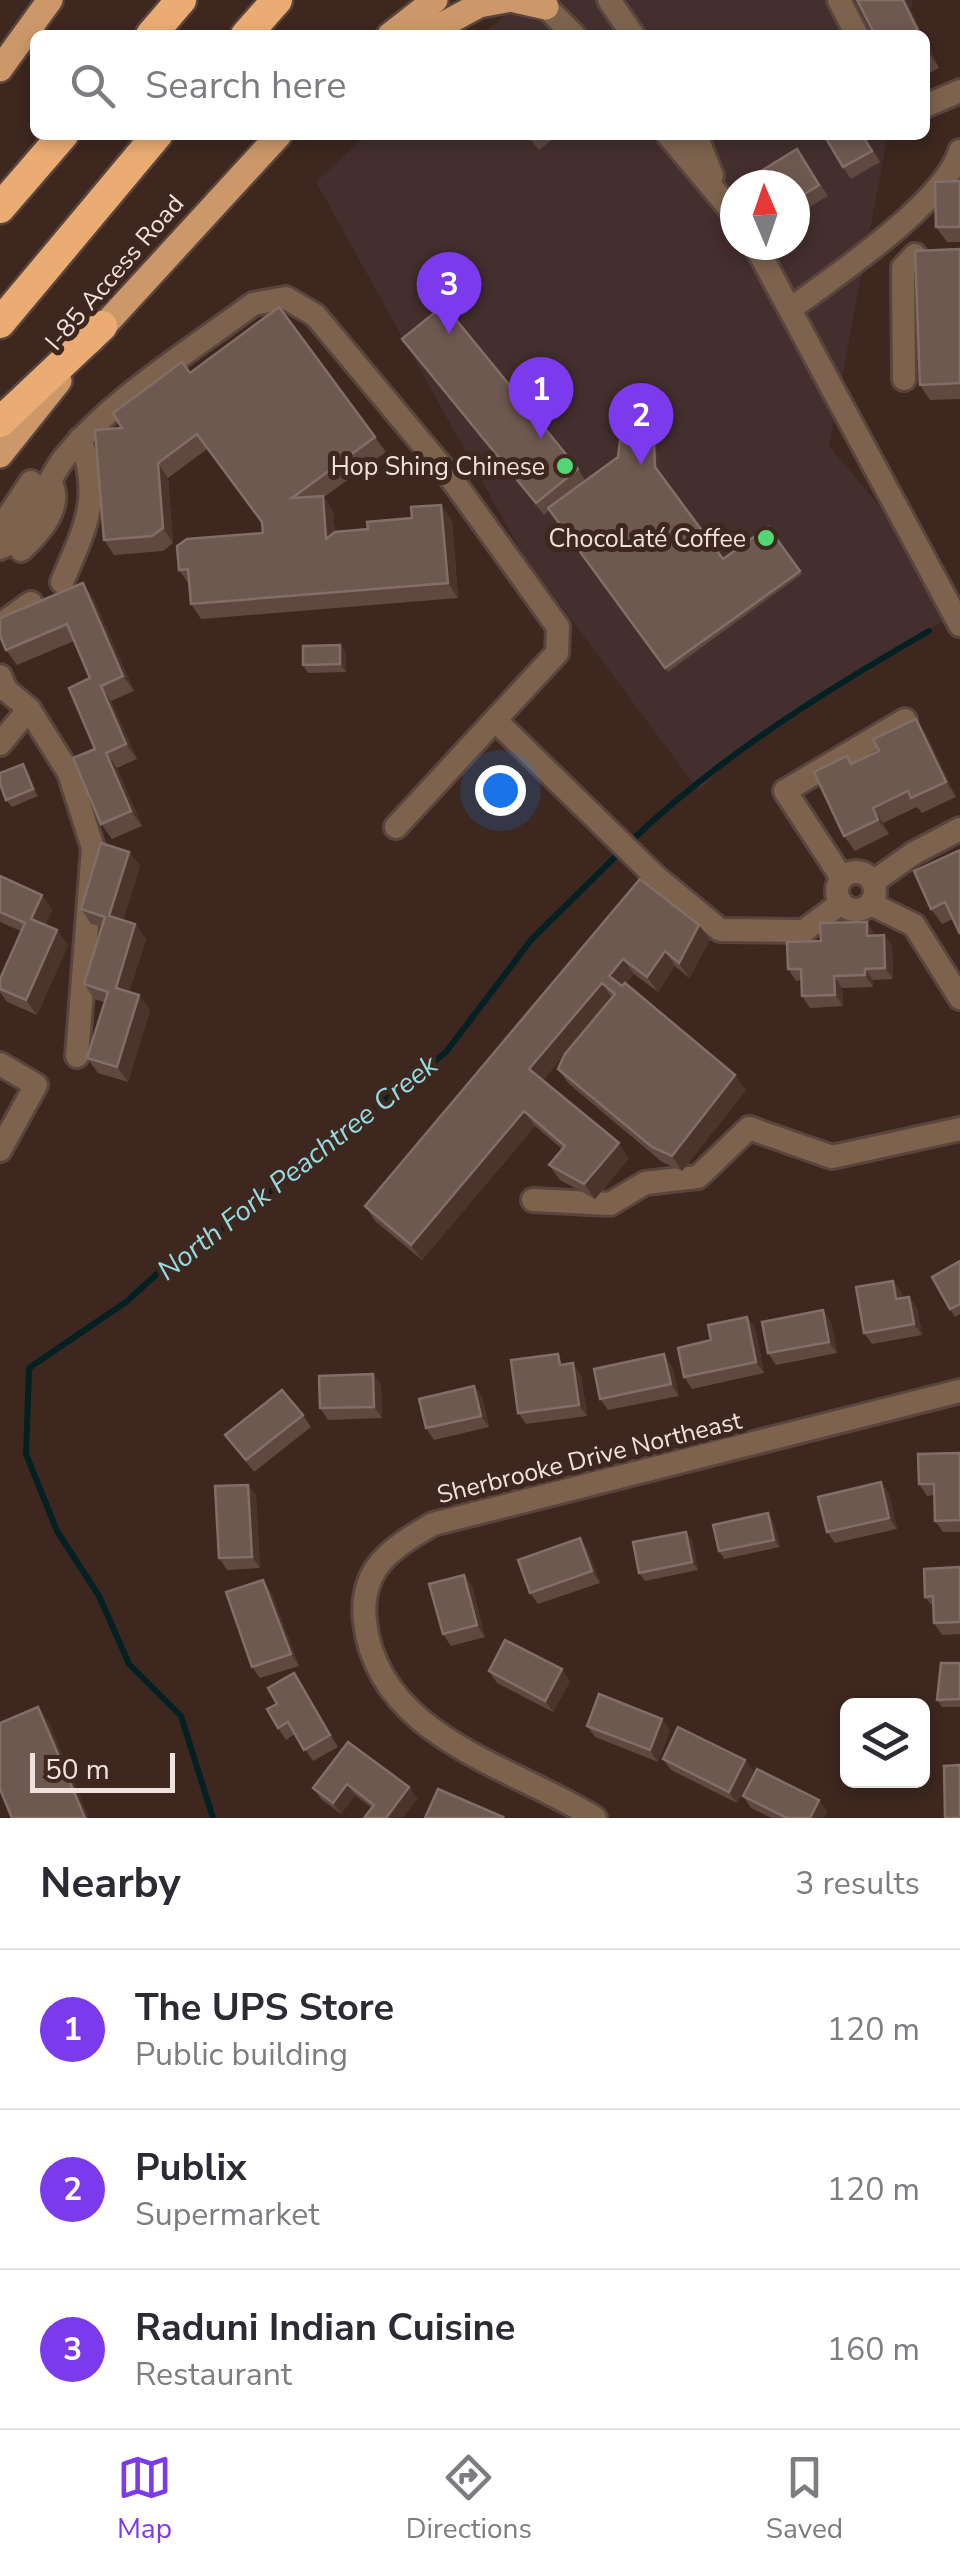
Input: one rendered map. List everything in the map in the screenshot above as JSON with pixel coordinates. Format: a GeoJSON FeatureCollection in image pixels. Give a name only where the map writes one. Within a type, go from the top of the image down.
{"type":"FeatureCollection","features":[{"type":"Feature","properties":{"kind":"highway"},"geometry":{"type":"LineString","coordinates":[[154,30],[181,0]]}},
{"type":"Feature","properties":{"kind":"highway"},"geometry":{"type":"LineString","coordinates":[[250,30],[277,0]]}},
{"type":"Feature","properties":{"kind":"highway"},"geometry":{"type":"LineString","coordinates":[[0,208],[60,140]]}},
{"type":"Feature","properties":{"kind":"highway"},"geometry":{"type":"LineString","coordinates":[[0,322],[154,140]]}},
{"type":"Feature","properties":{"kind":"highway"},"geometry":{"type":"LineString","coordinates":[[0,422],[102,326]]}},
{"type":"Feature","properties":{"kind":"main road"},"geometry":{"type":"LineString","coordinates":[[0,69],[50,0]]}},
{"type":"Feature","properties":{"kind":"main road"},"geometry":{"type":"LineString","coordinates":[[394,30],[410,0]]}},
{"type":"Feature","properties":{"kind":"main road"},"geometry":{"type":"LineString","coordinates":[[396,30],[435,0]]}},
{"type":"Feature","properties":{"kind":"main road"},"geometry":{"type":"LineString","coordinates":[[433,30],[479,5],[506,0]]}},
{"type":"Feature","properties":{"kind":"main road"},"geometry":{"type":"LineString","coordinates":[[515,0],[543,4]]}},
{"type":"Feature","properties":{"kind":"main road","name":"I-85 Access Road"},"geometry":{"type":"LineString","coordinates":[[0,456],[102,326],[274,140]]}},
{"type":"Feature","properties":{"kind":"street"},"geometry":{"type":"LineString","coordinates":[[609,0],[630,30]]}},
{"type":"Feature","properties":{"kind":"street"},"geometry":{"type":"LineString","coordinates":[[839,0],[854,30]]}},
{"type":"Feature","properties":{"kind":"street"},"geometry":{"type":"LineString","coordinates":[[543,4],[569,30]]}},
{"type":"Feature","properties":{"kind":"street"},"geometry":{"type":"LineString","coordinates":[[930,104],[960,91]]}},
{"type":"Feature","properties":{"kind":"street"},"geometry":{"type":"LineString","coordinates":[[672,140],[720,195]]}},
{"type":"Feature","properties":{"kind":"street"},"geometry":{"type":"LineString","coordinates":[[698,140],[716,189]]}},
{"type":"Feature","properties":{"kind":"street"},"geometry":{"type":"LineString","coordinates":[[792,307],[896,226],[958,164]]}},
{"type":"Feature","properties":{"kind":"street"},"geometry":{"type":"LineString","coordinates":[[896,226],[915,255]]}},
{"type":"Feature","properties":{"kind":"street"},"geometry":{"type":"LineString","coordinates":[[904,379],[903,268],[915,255],[945,254]]}},
{"type":"Feature","properties":{"kind":"street"},"geometry":{"type":"LineString","coordinates":[[765,260],[960,625]]}},
{"type":"Feature","properties":{"kind":"street"},"geometry":{"type":"LineString","coordinates":[[0,557],[12,558],[48,477],[80,440],[253,304],[286,298],[314,315],[451,478],[558,626],[557,653],[396,827]]}},
{"type":"Feature","properties":{"kind":"street"},"geometry":{"type":"LineString","coordinates":[[62,582],[91,514],[91,468],[80,440]]}},
{"type":"Feature","properties":{"kind":"street"},"geometry":{"type":"LineString","coordinates":[[0,529],[31,515]]}},
{"type":"Feature","properties":{"kind":"street"},"geometry":{"type":"LineString","coordinates":[[0,548],[12,544],[31,515]]}},
{"type":"Feature","properties":{"kind":"street"},"geometry":{"type":"LineString","coordinates":[[0,625],[30,603]]}},
{"type":"Feature","properties":{"kind":"street"},"geometry":{"type":"LineString","coordinates":[[0,676],[6,690],[29,710],[69,773],[93,848],[77,1056]]}},
{"type":"Feature","properties":{"kind":"street"},"geometry":{"type":"LineString","coordinates":[[0,744],[29,710]]}},
{"type":"Feature","properties":{"kind":"street"},"geometry":{"type":"LineString","coordinates":[[495,720],[656,876],[720,930],[804,932],[841,903]]}},
{"type":"Feature","properties":{"kind":"street"},"geometry":{"type":"LineString","coordinates":[[842,878],[785,790],[905,720]]}},
{"type":"Feature","properties":{"kind":"street"},"geometry":{"type":"LineString","coordinates":[[841,903],[858,910],[892,867],[904,842],[948,821],[960,821]]}},
{"type":"Feature","properties":{"kind":"street"},"geometry":{"type":"LineString","coordinates":[[892,867],[960,830]]}},
{"type":"Feature","properties":{"kind":"street"},"geometry":{"type":"LineString","coordinates":[[892,867],[919,865],[960,844]]}},
{"type":"Feature","properties":{"kind":"street"},"geometry":{"type":"LineString","coordinates":[[841,903],[837,890],[842,878],[859,872],[872,893],[914,925],[960,998]]}},
{"type":"Feature","properties":{"kind":"street"},"geometry":{"type":"LineString","coordinates":[[0,1064],[36,1085],[0,1150]]}},
{"type":"Feature","properties":{"kind":"street"},"geometry":{"type":"LineString","coordinates":[[534,1200],[610,1204],[646,1182],[698,1177],[740,1120],[832,1157],[960,1128]]}},
{"type":"Feature","properties":{"kind":"street","name":"Sherbrooke Drive Northeast"},"geometry":{"type":"LineString","coordinates":[[595,1818],[440,1737],[404,1708],[379,1672],[365,1628],[362,1596],[373,1568],[389,1549],[432,1524],[960,1391]]}},
{"type":"Feature","properties":{"kind":"shaded area"},"geometry":{"type":"Polygon","coordinates":[[[523,0],[913,0],[907,30],[488,30],[523,0]]]}},
{"type":"Feature","properties":{"kind":"shaded area"},"geometry":{"type":"Polygon","coordinates":[[[361,140],[887,140],[829,446],[910,542],[946,619],[743,747],[699,791],[523,555],[316,182],[361,140]]]}},
{"type":"Feature","properties":{"kind":"building"},"geometry":{"type":"Polygon","coordinates":[[[857,0],[903,0],[918,30],[872,30],[857,0]]]}},
{"type":"Feature","properties":{"kind":"building"},"geometry":{"type":"Polygon","coordinates":[[[827,140],[865,140],[872,151],[843,167],[827,140]]]}},
{"type":"Feature","properties":{"kind":"building"},"geometry":{"type":"Polygon","coordinates":[[[797,149],[810,170],[763,170],[797,149]]]}},
{"type":"Feature","properties":{"kind":"building"},"geometry":{"type":"Polygon","coordinates":[[[810,170],[819,185],[810,191],[810,170]]]}},
{"type":"Feature","properties":{"kind":"building"},"geometry":{"type":"Polygon","coordinates":[[[960,181],[960,227],[936,227],[935,182],[960,181]]]}},
{"type":"Feature","properties":{"kind":"building"},"geometry":{"type":"Polygon","coordinates":[[[960,249],[960,383],[920,385],[915,251],[960,249]]]}},
{"type":"Feature","properties":{"kind":"building"},"geometry":{"type":"Polygon","coordinates":[[[444,305],[578,469],[536,503],[402,339],[444,305]]]}},
{"type":"Feature","properties":{"kind":"building"},"geometry":{"type":"Polygon","coordinates":[[[279,307],[375,437],[292,498],[323,496],[326,539],[335,532],[368,529],[367,522],[412,518],[411,507],[441,505],[448,583],[191,604],[188,569],[179,570],[177,546],[187,539],[263,533],[262,522],[197,434],[158,463],[163,528],[152,536],[104,540],[95,430],[122,428],[113,413],[182,362],[190,373],[279,307]]]}},
{"type":"Feature","properties":{"kind":"building"},"geometry":{"type":"Polygon","coordinates":[[[633,434],[647,435],[654,442],[655,467],[723,559],[768,527],[800,571],[665,668],[548,508],[618,457],[620,441],[633,434]]]}},
{"type":"Feature","properties":{"kind":"building"},"geometry":{"type":"Polygon","coordinates":[[[83,583],[123,676],[101,686],[126,744],[106,753],[131,811],[101,824],[73,758],[95,749],[69,688],[90,678],[67,624],[6,650],[0,636],[0,618],[83,583]]]}},
{"type":"Feature","properties":{"kind":"building"},"geometry":{"type":"Polygon","coordinates":[[[340,645],[340,664],[303,665],[303,646],[340,645]]]}},
{"type":"Feature","properties":{"kind":"building"},"geometry":{"type":"Polygon","coordinates":[[[916,719],[946,782],[911,798],[908,791],[873,808],[878,820],[844,836],[814,772],[847,756],[851,764],[879,751],[873,739],[916,719]]]}},
{"type":"Feature","properties":{"kind":"building"},"geometry":{"type":"Polygon","coordinates":[[[23,764],[33,789],[6,800],[0,773],[23,764]]]}},
{"type":"Feature","properties":{"kind":"building"},"geometry":{"type":"Polygon","coordinates":[[[101,843],[129,852],[109,916],[135,924],[116,988],[139,995],[117,1067],[87,1058],[108,992],[84,984],[105,917],[81,909],[101,843]]]}},
{"type":"Feature","properties":{"kind":"building"},"geometry":{"type":"Polygon","coordinates":[[[960,850],[960,934],[945,902],[931,909],[914,871],[960,850]]]}},
{"type":"Feature","properties":{"kind":"building"},"geometry":{"type":"Polygon","coordinates":[[[0,876],[42,895],[31,919],[57,930],[26,1000],[0,989],[0,979],[25,923],[0,912],[0,876]]]}},
{"type":"Feature","properties":{"kind":"building"},"geometry":{"type":"Polygon","coordinates":[[[640,879],[699,925],[679,963],[665,951],[647,977],[623,959],[609,976],[622,986],[625,983],[735,1075],[672,1156],[652,1147],[558,1069],[565,1054],[615,994],[602,983],[529,1069],[619,1143],[584,1184],[549,1165],[565,1146],[524,1111],[411,1245],[365,1206],[640,879]]]}},
{"type":"Feature","properties":{"kind":"building"},"geometry":{"type":"Polygon","coordinates":[[[867,922],[867,936],[884,935],[885,968],[865,969],[865,975],[834,976],[835,995],[802,996],[801,969],[788,969],[787,942],[821,941],[820,923],[867,922]]]}},
{"type":"Feature","properties":{"kind":"building"},"geometry":{"type":"Polygon","coordinates":[[[960,1261],[960,1304],[950,1309],[932,1277],[960,1261]]]}},
{"type":"Feature","properties":{"kind":"building"},"geometry":{"type":"Polygon","coordinates":[[[893,1281],[896,1299],[909,1297],[914,1324],[864,1333],[856,1287],[893,1281]]]}},
{"type":"Feature","properties":{"kind":"building"},"geometry":{"type":"Polygon","coordinates":[[[823,1310],[829,1342],[768,1353],[762,1322],[823,1310]]]}},
{"type":"Feature","properties":{"kind":"building"},"geometry":{"type":"Polygon","coordinates":[[[747,1317],[756,1362],[684,1377],[678,1348],[711,1340],[708,1325],[747,1317]]]}},
{"type":"Feature","properties":{"kind":"building"},"geometry":{"type":"Polygon","coordinates":[[[558,1354],[560,1365],[573,1363],[579,1405],[518,1413],[511,1360],[558,1354]]]}},
{"type":"Feature","properties":{"kind":"building"},"geometry":{"type":"Polygon","coordinates":[[[664,1354],[671,1384],[600,1399],[594,1369],[664,1354]]]}},
{"type":"Feature","properties":{"kind":"building"},"geometry":{"type":"Polygon","coordinates":[[[373,1374],[374,1407],[320,1408],[319,1376],[373,1374]]]}},
{"type":"Feature","properties":{"kind":"building"},"geometry":{"type":"Polygon","coordinates":[[[474,1386],[481,1416],[426,1428],[419,1399],[474,1386]]]}},
{"type":"Feature","properties":{"kind":"building"},"geometry":{"type":"Polygon","coordinates":[[[282,1390],[303,1415],[246,1460],[225,1435],[282,1390]]]}},
{"type":"Feature","properties":{"kind":"building"},"geometry":{"type":"Polygon","coordinates":[[[960,1453],[960,1520],[935,1521],[934,1484],[919,1484],[918,1454],[960,1453]]]}},
{"type":"Feature","properties":{"kind":"building"},"geometry":{"type":"Polygon","coordinates":[[[881,1482],[889,1518],[827,1532],[818,1497],[881,1482]]]}},
{"type":"Feature","properties":{"kind":"building"},"geometry":{"type":"Polygon","coordinates":[[[248,1485],[252,1557],[219,1558],[215,1486],[248,1485]]]}},
{"type":"Feature","properties":{"kind":"building"},"geometry":{"type":"Polygon","coordinates":[[[768,1513],[774,1540],[719,1551],[713,1525],[768,1513]]]}},
{"type":"Feature","properties":{"kind":"building"},"geometry":{"type":"Polygon","coordinates":[[[686,1532],[692,1562],[639,1573],[633,1542],[686,1532]]]}},
{"type":"Feature","properties":{"kind":"building"},"geometry":{"type":"Polygon","coordinates":[[[580,1538],[592,1571],[530,1593],[518,1560],[580,1538]]]}},
{"type":"Feature","properties":{"kind":"building"},"geometry":{"type":"Polygon","coordinates":[[[960,1567],[960,1622],[934,1623],[933,1596],[925,1597],[924,1569],[960,1567]]]}},
{"type":"Feature","properties":{"kind":"building"},"geometry":{"type":"Polygon","coordinates":[[[464,1575],[477,1625],[443,1634],[429,1584],[464,1575]]]}},
{"type":"Feature","properties":{"kind":"building"},"geometry":{"type":"Polygon","coordinates":[[[263,1580],[291,1654],[252,1667],[226,1592],[263,1580]]]}},
{"type":"Feature","properties":{"kind":"building"},"geometry":{"type":"Polygon","coordinates":[[[505,1640],[562,1669],[545,1701],[489,1671],[505,1640]]]}},
{"type":"Feature","properties":{"kind":"building"},"geometry":{"type":"Polygon","coordinates":[[[941,1663],[960,1663],[960,1699],[937,1700],[941,1663]]]}},
{"type":"Feature","properties":{"kind":"building"},"geometry":{"type":"Polygon","coordinates":[[[294,1673],[330,1735],[304,1750],[288,1722],[278,1728],[267,1709],[277,1704],[268,1688],[294,1673]]]}},
{"type":"Feature","properties":{"kind":"building"},"geometry":{"type":"Polygon","coordinates":[[[599,1694],[662,1719],[650,1750],[587,1726],[599,1694]]]}},
{"type":"Feature","properties":{"kind":"building"},"geometry":{"type":"Polygon","coordinates":[[[38,1707],[85,1818],[12,1818],[0,1789],[0,1723],[38,1707]]]}},
{"type":"Feature","properties":{"kind":"building"},"geometry":{"type":"Polygon","coordinates":[[[678,1727],[745,1760],[729,1792],[663,1759],[678,1727]]]}},
{"type":"Feature","properties":{"kind":"building"},"geometry":{"type":"Polygon","coordinates":[[[348,1742],[409,1787],[386,1818],[364,1818],[374,1805],[347,1784],[333,1803],[313,1788],[348,1742]]]}},
{"type":"Feature","properties":{"kind":"building"},"geometry":{"type":"Polygon","coordinates":[[[960,1765],[960,1818],[945,1818],[944,1766],[960,1765]]]}},
{"type":"Feature","properties":{"kind":"building"},"geometry":{"type":"Polygon","coordinates":[[[757,1769],[819,1800],[810,1818],[787,1818],[743,1796],[757,1769]]]}},
{"type":"Feature","properties":{"kind":"building"},"geometry":{"type":"Polygon","coordinates":[[[438,1789],[503,1817],[425,1818],[438,1789]]]}},
{"type":"Feature","properties":{"kind":"waterway","name":"North Fork Peachtree Creek"},"geometry":{"type":"LineString","coordinates":[[629,843],[698,783],[772,728],[929,631]]}},
{"type":"Feature","properties":{"kind":"waterway","name":"North Fork Peachtree Creek"},"geometry":{"type":"LineString","coordinates":[[213,1818],[181,1716],[129,1664],[99,1596],[57,1531],[26,1454],[29,1368],[126,1302],[169,1263],[195,1251],[446,1052],[531,940],[620,852]]}},
{"type":"Feature","properties":{"kind":"place","name":"Raduni Indian Cuisine"},"geometry":{"type":"Point","coordinates":[449,334]}},
{"type":"Feature","properties":{"kind":"place","name":"The UPS Store"},"geometry":{"type":"Point","coordinates":[541,439]}},
{"type":"Feature","properties":{"kind":"place","name":"Publix"},"geometry":{"type":"Point","coordinates":[641,465]}},
{"type":"Feature","properties":{"kind":"place","name":"Hop Shing Chinese"},"geometry":{"type":"Point","coordinates":[565,466]}},
{"type":"Feature","properties":{"kind":"place","name":"ChocoLaté Coffee"},"geometry":{"type":"Point","coordinates":[766,538]}}]}
